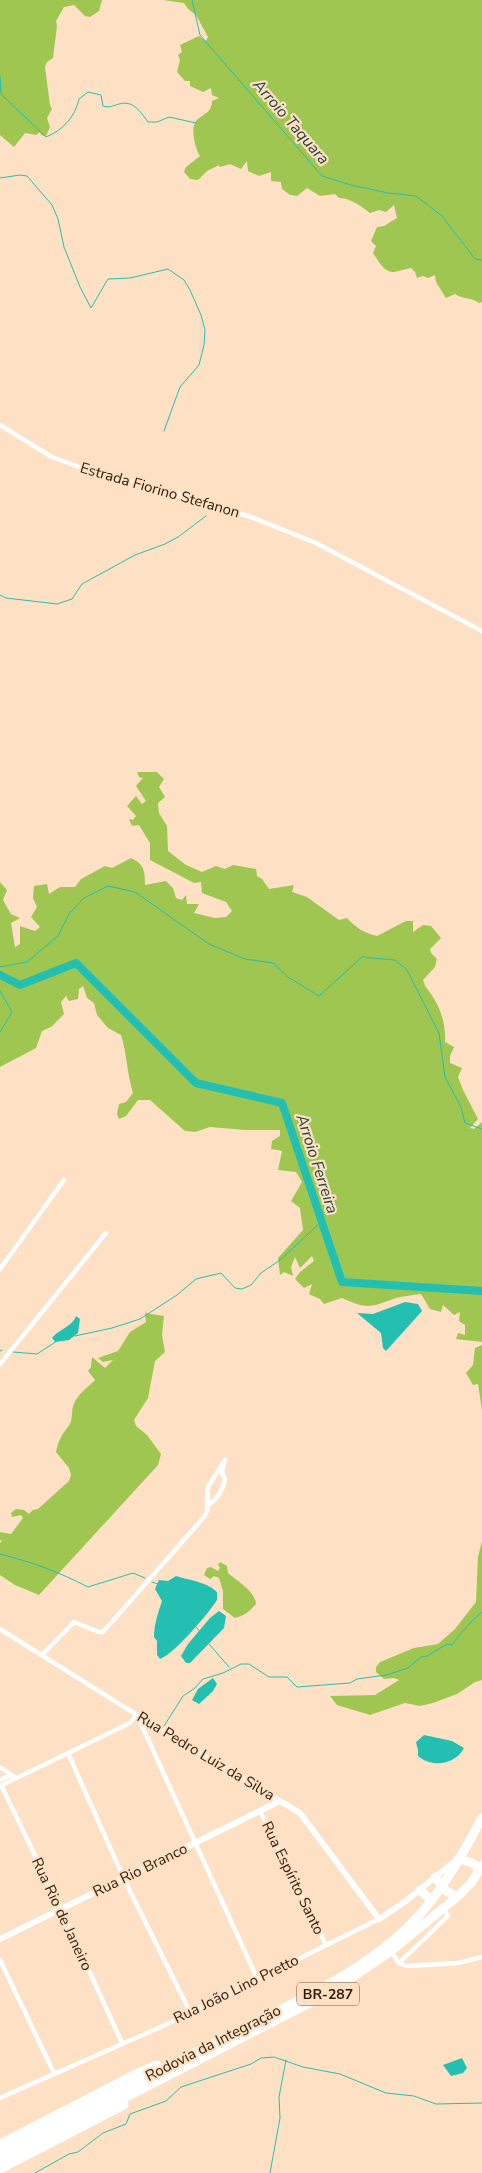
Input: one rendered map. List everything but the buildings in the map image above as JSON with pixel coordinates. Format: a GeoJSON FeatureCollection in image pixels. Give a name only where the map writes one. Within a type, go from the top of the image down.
{"type":"FeatureCollection","features":[{"type":"Feature","properties":{"kind":"highway","name":"Rodovia da Integração"},"geometry":{"type":"LineString","coordinates":[[0,2162],[339,1978],[393,1939],[432,1901],[482,1818]]}},
{"type":"Feature","properties":{"kind":"highway"},"geometry":{"type":"LineString","coordinates":[[458,1859],[481,1867]]}},
{"type":"Feature","properties":{"kind":"highway","name":"Rodovia da Integração"},"geometry":{"type":"LineString","coordinates":[[0,2152],[324,1996],[391,1951],[457,1897],[472,1882],[481,1867]]}},
{"type":"Feature","properties":{"kind":"highway"},"geometry":{"type":"LineString","coordinates":[[435,1877],[449,1893],[457,1897]]}},
{"type":"Feature","properties":{"kind":"highway"},"geometry":{"type":"LineString","coordinates":[[420,1890],[432,1901]]}},
{"type":"Feature","properties":{"kind":"highway","name":"BR-287"},"geometry":{"type":"LineString","coordinates":[[0,2144],[134,2075],[198,2056]]}},
{"type":"Feature","properties":{"kind":"highway","name":"BR-287"},"geometry":{"type":"LineString","coordinates":[[0,2169],[177,2077],[198,2056]]}},
{"type":"Feature","properties":{"kind":"street","name":"Estrada Fiorino Stefanon"},"geometry":{"type":"LineString","coordinates":[[0,425],[52,457],[87,470],[167,490],[251,517],[316,543],[482,631]]}},
{"type":"Feature","properties":{"kind":"street"},"geometry":{"type":"LineString","coordinates":[[0,1269],[64,1180]]}},
{"type":"Feature","properties":{"kind":"street"},"geometry":{"type":"LineString","coordinates":[[0,1364],[106,1233]]}},
{"type":"Feature","properties":{"kind":"street"},"geometry":{"type":"LineString","coordinates":[[42,1655],[74,1622],[103,1632],[204,1517],[208,1487],[225,1460],[222,1474],[225,1479],[224,1485],[219,1494],[206,1506]]}},
{"type":"Feature","properties":{"kind":"street","name":"Rua Pedro Luiz da Silva"},"geometry":{"type":"LineString","coordinates":[[0,1628],[137,1715],[300,1813],[379,1919]]}},
{"type":"Feature","properties":{"kind":"street"},"geometry":{"type":"LineString","coordinates":[[0,1783],[16,1778],[130,1723],[137,1715]]}},
{"type":"Feature","properties":{"kind":"street"},"geometry":{"type":"LineString","coordinates":[[137,1715],[257,1978]]}},
{"type":"Feature","properties":{"kind":"street"},"geometry":{"type":"LineString","coordinates":[[68,1753],[124,1879],[190,2012]]}},
{"type":"Feature","properties":{"kind":"street"},"geometry":{"type":"LineString","coordinates":[[0,1767],[16,1778]]}},
{"type":"Feature","properties":{"kind":"street"},"geometry":{"type":"LineString","coordinates":[[0,1783],[11,1775]]}},
{"type":"Feature","properties":{"kind":"street","name":"Rua Rio de Janeiro"},"geometry":{"type":"LineString","coordinates":[[0,1783],[61,1909],[122,2043]]}},
{"type":"Feature","properties":{"kind":"street","name":"Rua Rio Branco"},"geometry":{"type":"LineString","coordinates":[[0,1939],[280,1801]]}},
{"type":"Feature","properties":{"kind":"street","name":"Rua Espírito Santo"},"geometry":{"type":"LineString","coordinates":[[260,1811],[326,1945]]}},
{"type":"Feature","properties":{"kind":"street","name":"Rua João Lino Pretto"},"geometry":{"type":"LineString","coordinates":[[0,2098],[190,2012],[379,1919],[420,1890],[458,1859]]}},
{"type":"Feature","properties":{"kind":"street"},"geometry":{"type":"LineString","coordinates":[[399,1963],[448,1916],[443,1908]]}},
{"type":"Feature","properties":{"kind":"street"},"geometry":{"type":"LineString","coordinates":[[391,1951],[399,1963],[407,1966],[458,1963],[482,1957]]}},
{"type":"Feature","properties":{"kind":"street"},"geometry":{"type":"LineString","coordinates":[[0,1960],[54,2073]]}},
{"type":"Feature","properties":{"kind":"green space"},"geometry":{"type":"Polygon","coordinates":[[[0,0],[102,0],[99,11],[90,17],[85,16],[74,5],[64,7],[56,21],[53,58],[47,62],[45,67],[52,109],[47,118],[50,127],[46,136],[41,135],[40,132],[36,135],[25,133],[14,147],[0,135],[0,0]]]}},
{"type":"Feature","properties":{"kind":"green space"},"geometry":{"type":"Polygon","coordinates":[[[163,0],[482,0],[482,302],[479,303],[455,294],[446,298],[436,282],[435,275],[428,278],[423,276],[417,278],[411,268],[390,272],[382,266],[373,253],[376,246],[371,241],[377,227],[384,226],[397,218],[394,205],[386,212],[379,210],[370,213],[356,203],[339,198],[335,194],[320,196],[307,188],[297,196],[290,195],[282,189],[281,182],[271,181],[271,172],[259,176],[248,171],[247,161],[241,169],[230,164],[220,167],[219,165],[207,171],[198,180],[190,179],[184,172],[186,167],[200,156],[196,148],[193,132],[195,122],[206,114],[212,105],[212,101],[219,98],[212,95],[211,88],[203,92],[190,86],[190,81],[185,81],[177,72],[180,60],[178,55],[182,52],[180,45],[199,36],[206,41],[208,37],[196,15],[184,3],[163,0]]]}},
{"type":"Feature","properties":{"kind":"green space"},"geometry":{"type":"Polygon","coordinates":[[[137,772],[157,772],[164,779],[159,787],[165,797],[158,803],[159,813],[167,826],[168,851],[186,865],[202,872],[216,866],[225,869],[233,865],[256,869],[257,876],[262,879],[269,889],[294,885],[292,892],[307,897],[339,920],[347,918],[360,930],[372,935],[377,936],[406,921],[413,921],[413,932],[423,925],[431,926],[441,938],[430,949],[437,959],[435,967],[423,980],[440,1011],[445,1029],[445,1042],[454,1047],[450,1056],[450,1063],[462,1068],[458,1077],[478,1119],[470,1128],[474,1129],[482,1122],[482,1342],[456,1339],[458,1333],[465,1335],[465,1325],[459,1321],[460,1312],[454,1315],[443,1305],[441,1312],[430,1309],[421,1294],[399,1297],[369,1306],[342,1298],[324,1304],[320,1299],[309,1294],[312,1284],[304,1288],[295,1279],[300,1272],[314,1261],[312,1256],[300,1268],[295,1257],[291,1267],[293,1276],[284,1272],[280,1275],[278,1258],[303,1230],[300,1208],[291,1201],[302,1182],[296,1172],[278,1170],[282,1151],[271,1149],[272,1141],[280,1136],[280,1130],[210,1127],[195,1132],[185,1131],[150,1100],[138,1100],[126,1116],[119,1119],[117,1114],[119,1104],[126,1102],[133,1093],[123,1042],[121,1035],[108,1028],[97,1015],[94,1003],[87,998],[83,986],[79,989],[78,999],[69,1001],[66,996],[61,1002],[64,1014],[51,1027],[42,1031],[36,1048],[0,1067],[0,882],[7,890],[3,900],[11,914],[20,918],[11,923],[15,947],[20,944],[20,926],[35,931],[40,927],[31,917],[37,907],[33,898],[34,886],[47,884],[49,894],[60,887],[75,887],[81,879],[105,866],[112,868],[131,858],[143,868],[145,885],[166,881],[173,888],[176,898],[182,900],[186,895],[187,904],[199,904],[194,913],[215,918],[226,917],[232,911],[226,902],[202,893],[201,882],[194,883],[150,860],[150,843],[139,825],[132,826],[129,819],[133,820],[136,816],[127,806],[136,796],[142,804],[146,801],[136,786],[143,778],[139,777],[137,772]]]}},
{"type":"Feature","properties":{"kind":"green space"},"geometry":{"type":"Polygon","coordinates":[[[145,1313],[164,1316],[162,1335],[165,1352],[155,1361],[148,1398],[134,1420],[136,1426],[147,1435],[161,1454],[158,1465],[39,1595],[15,1585],[0,1575],[0,1543],[2,1541],[0,1540],[0,1532],[11,1534],[23,1518],[21,1515],[12,1517],[11,1513],[16,1509],[24,1510],[29,1514],[33,1510],[38,1509],[69,1481],[71,1475],[69,1468],[56,1452],[63,1434],[71,1422],[75,1401],[95,1380],[88,1371],[91,1367],[92,1357],[105,1368],[113,1360],[103,1362],[98,1358],[118,1351],[130,1332],[146,1322],[145,1313]]]}},
{"type":"Feature","properties":{"kind":"green space"},"geometry":{"type":"Polygon","coordinates":[[[482,1345],[482,1410],[478,1384],[473,1385],[466,1373],[473,1365],[475,1348],[482,1345]]]}},
{"type":"Feature","properties":{"kind":"green space"},"geometry":{"type":"Polygon","coordinates":[[[482,1541],[482,1680],[475,1682],[457,1694],[433,1703],[420,1706],[405,1703],[370,1715],[337,1705],[330,1696],[375,1695],[399,1680],[394,1678],[384,1679],[376,1672],[376,1667],[380,1662],[414,1648],[438,1644],[455,1629],[476,1602],[478,1557],[482,1541]]]}},
{"type":"Feature","properties":{"kind":"green space"},"geometry":{"type":"Polygon","coordinates":[[[220,1562],[227,1566],[228,1573],[241,1583],[255,1599],[256,1604],[254,1607],[247,1613],[235,1618],[223,1609],[223,1591],[219,1578],[214,1576],[210,1579],[204,1575],[207,1568],[211,1567],[218,1571],[220,1562]]]}},
{"type":"Feature","properties":{"kind":"water"},"geometry":{"type":"Polygon","coordinates":[[[405,1302],[418,1304],[422,1311],[386,1351],[383,1348],[381,1333],[357,1313],[373,1314],[405,1302]]]}},
{"type":"Feature","properties":{"kind":"water"},"geometry":{"type":"Polygon","coordinates":[[[76,1316],[80,1319],[78,1333],[69,1340],[55,1342],[52,1338],[72,1323],[76,1316]]]}},
{"type":"Feature","properties":{"kind":"water"},"geometry":{"type":"Polygon","coordinates":[[[176,1576],[212,1588],[217,1592],[217,1600],[182,1642],[160,1659],[157,1655],[157,1641],[154,1637],[155,1624],[162,1601],[155,1589],[159,1580],[168,1581],[176,1576]]]}},
{"type":"Feature","properties":{"kind":"water"},"geometry":{"type":"Polygon","coordinates":[[[219,1611],[226,1616],[224,1628],[190,1663],[186,1663],[181,1656],[188,1644],[210,1618],[219,1611]]]}},
{"type":"Feature","properties":{"kind":"water"},"geometry":{"type":"Polygon","coordinates":[[[213,1678],[217,1684],[213,1691],[199,1704],[192,1700],[198,1689],[213,1678]]]}},
{"type":"Feature","properties":{"kind":"water"},"geometry":{"type":"Polygon","coordinates":[[[424,1735],[452,1741],[464,1748],[460,1754],[449,1761],[443,1763],[430,1762],[418,1756],[416,1742],[424,1735]]]}},
{"type":"Feature","properties":{"kind":"water"},"geometry":{"type":"Polygon","coordinates":[[[462,2058],[467,2068],[463,2073],[451,2076],[443,2065],[462,2058]]]}},
{"type":"Feature","properties":{"kind":"waterway","name":"Arroio Taquara"},"geometry":{"type":"LineString","coordinates":[[192,0],[200,35],[322,176],[388,193],[416,196],[442,216],[475,259],[482,260]]}},
{"type":"Feature","properties":{"kind":"waterway"},"geometry":{"type":"LineString","coordinates":[[0,76],[1,94],[46,137],[63,127],[75,112],[79,99],[88,92],[101,95],[103,106],[109,107],[124,103],[132,105],[139,110],[148,122],[157,122],[169,117],[196,123]]}},
{"type":"Feature","properties":{"kind":"waterway"},"geometry":{"type":"LineString","coordinates":[[0,178],[20,175],[27,176],[52,205],[58,219],[64,247],[80,287],[91,308],[108,279],[130,278],[168,269],[184,280],[201,315],[205,330],[204,345],[199,365],[180,387],[164,431]]}},
{"type":"Feature","properties":{"kind":"waterway"},"geometry":{"type":"LineString","coordinates":[[0,595],[6,598],[57,604],[72,599],[82,584],[135,555],[178,537],[206,516]]}},
{"type":"Feature","properties":{"kind":"waterway","name":"Arroio Ferreira"},"geometry":{"type":"LineString","coordinates":[[0,967],[27,962],[58,936],[69,914],[84,898],[108,886],[135,892],[209,944],[245,959],[273,963],[288,977],[319,996],[362,957],[395,960],[407,970],[439,1033],[445,1077],[461,1107],[465,1123],[482,1129]]}},
{"type":"Feature","properties":{"kind":"waterway","name":"Arroio Ferreira"},"geometry":{"type":"LineString","coordinates":[[0,975],[20,985],[76,963],[196,1083],[282,1103],[342,1282],[482,1291]]}},
{"type":"Feature","properties":{"kind":"waterway"},"geometry":{"type":"LineString","coordinates":[[0,991],[12,1012],[0,1032]]}},
{"type":"Feature","properties":{"kind":"waterway"},"geometry":{"type":"LineString","coordinates":[[75,1336],[112,1328],[140,1319],[177,1295],[196,1279],[221,1273],[235,1288],[242,1289],[251,1285],[261,1273],[280,1260],[322,1221]]}},
{"type":"Feature","properties":{"kind":"waterway"},"geometry":{"type":"LineString","coordinates":[[13,1352],[37,1354],[57,1341]]}},
{"type":"Feature","properties":{"kind":"waterway"},"geometry":{"type":"LineString","coordinates":[[0,1554],[45,1568],[88,1587],[133,1573],[145,1578]]}},
{"type":"Feature","properties":{"kind":"waterway"},"geometry":{"type":"LineString","coordinates":[[152,1582],[158,1584]]}},
{"type":"Feature","properties":{"kind":"waterway"},"geometry":{"type":"LineString","coordinates":[[164,1726],[183,1696],[195,1688],[203,1679],[223,1673],[241,1664],[249,1664],[269,1677],[287,1677],[297,1687],[350,1683],[357,1679],[386,1675],[408,1668],[421,1657],[427,1656],[447,1644],[452,1645],[482,1612]]}},
{"type":"Feature","properties":{"kind":"waterway"},"geometry":{"type":"LineString","coordinates":[[195,1626],[201,1633]]}},
{"type":"Feature","properties":{"kind":"waterway"},"geometry":{"type":"LineString","coordinates":[[209,1644],[229,1667]]}},
{"type":"Feature","properties":{"kind":"waterway"},"geometry":{"type":"LineString","coordinates":[[35,2173],[69,2154],[78,2152],[103,2133],[126,2124],[130,2114],[166,2101],[181,2087],[251,2064],[261,2058],[274,2057],[303,2067],[340,2074],[386,2093],[414,2096],[436,2104],[482,2103]]}},
{"type":"Feature","properties":{"kind":"waterway"},"geometry":{"type":"LineString","coordinates":[[270,2173],[280,2118],[279,2097],[286,2060]]}}]}
